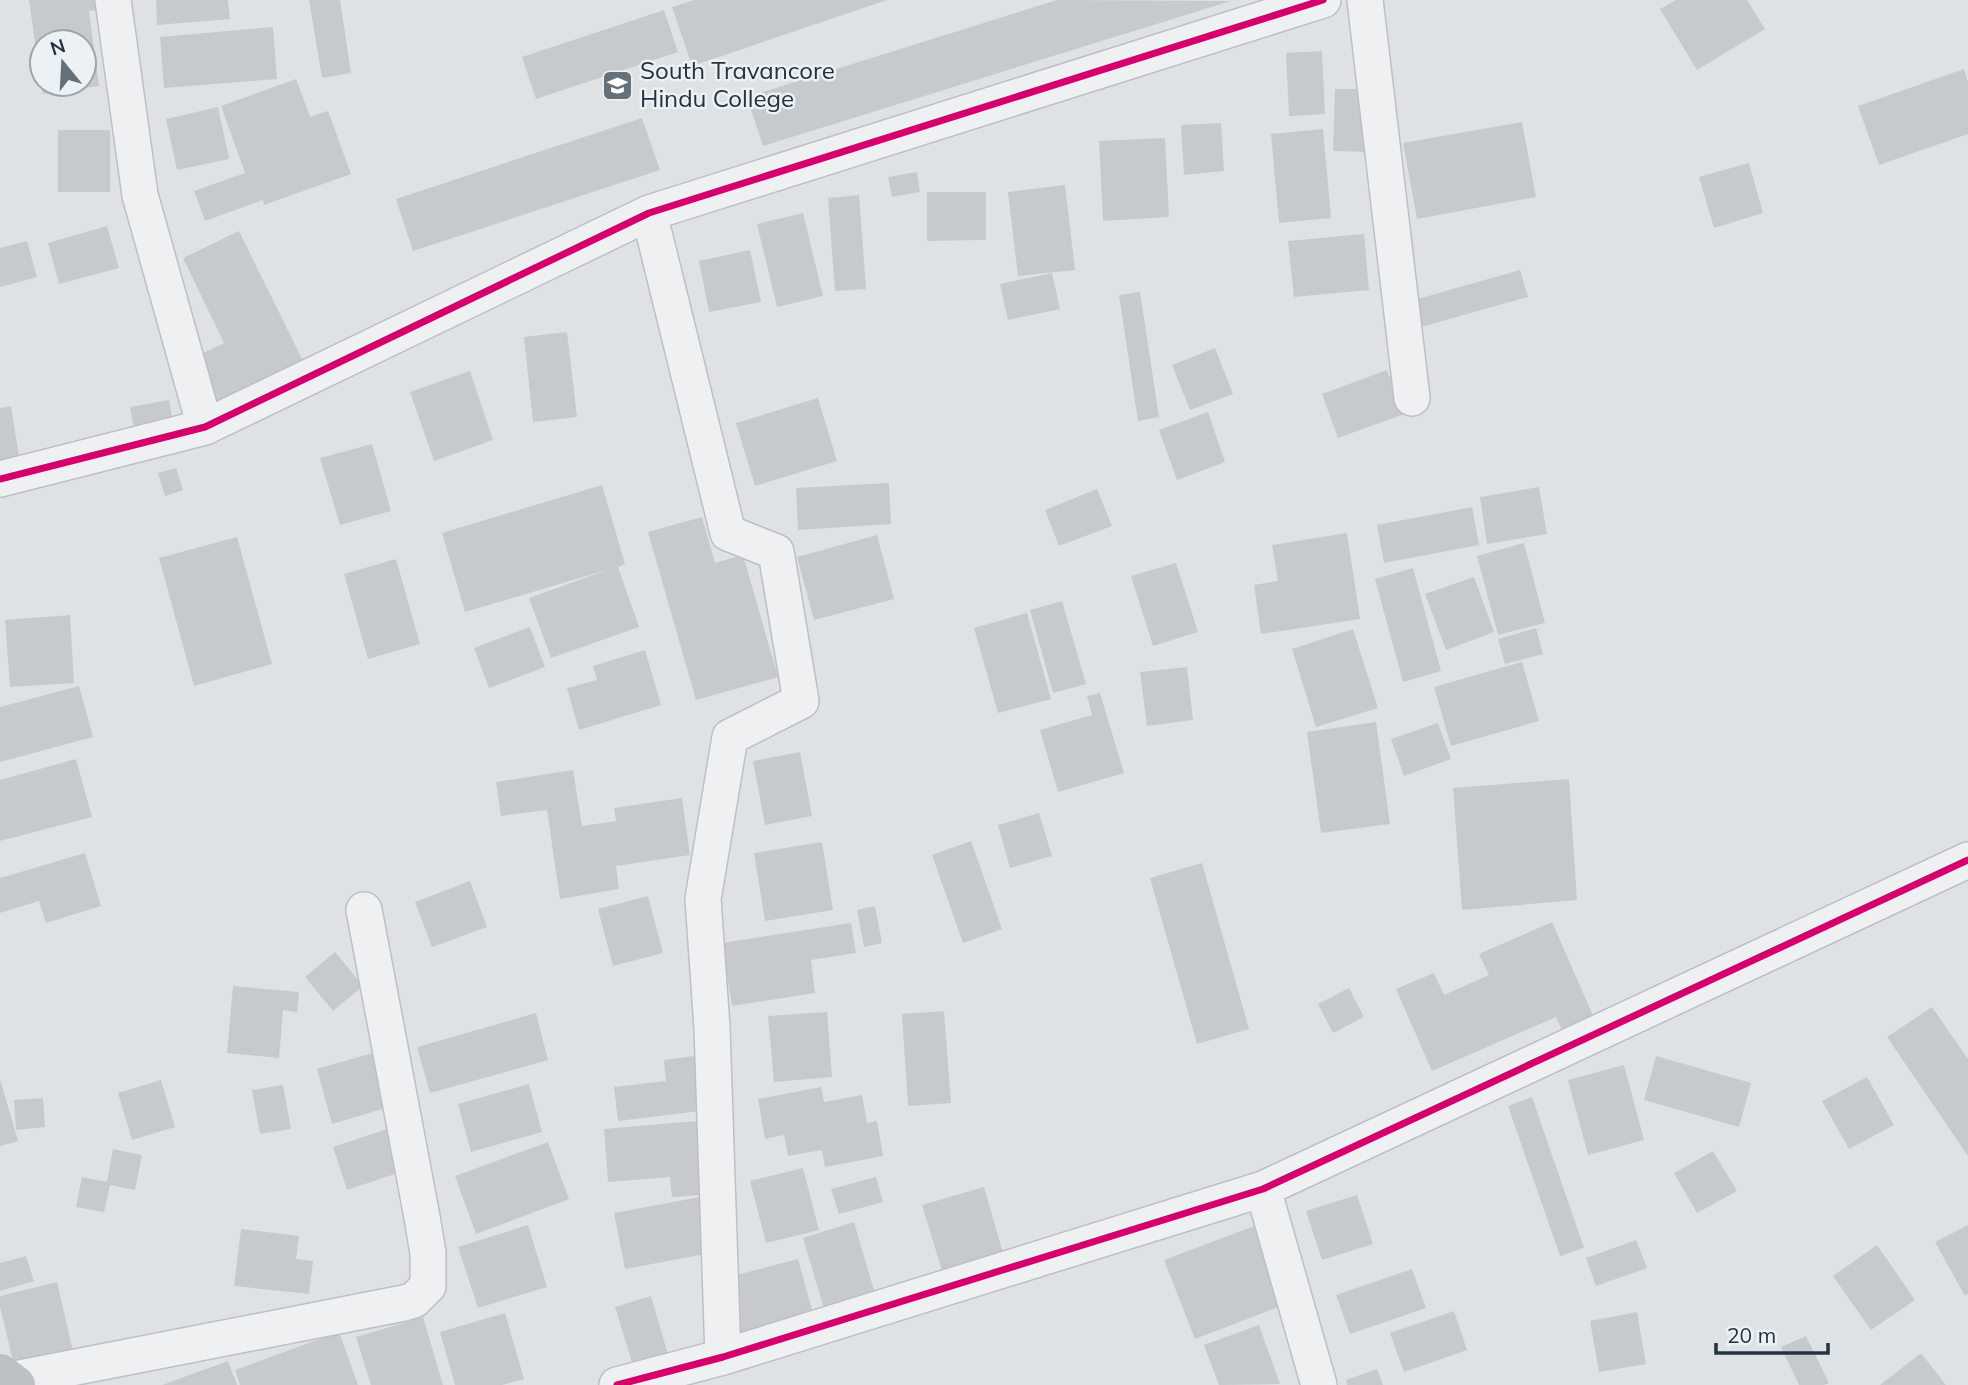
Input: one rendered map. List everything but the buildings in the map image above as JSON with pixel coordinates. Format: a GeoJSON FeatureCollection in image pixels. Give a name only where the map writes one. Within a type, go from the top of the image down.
{"type":"FeatureCollection","features":[{"type":"Feature","properties":{"kind":"street"},"geometry":{"type":"LineString","coordinates":[[113,0],[140,195],[205,427]]}},
{"type":"Feature","properties":{"kind":"street"},"geometry":{"type":"LineString","coordinates":[[0,479],[205,427],[649,214],[1323,0]]}},
{"type":"Feature","properties":{"kind":"street"},"geometry":{"type":"LineString","coordinates":[[1365,0],[1412,398]]}},
{"type":"Feature","properties":{"kind":"street"},"geometry":{"type":"LineString","coordinates":[[649,214],[728,533],[776,552],[801,701],[730,737],[703,899],[712,1028],[723,1357]]}},
{"type":"Feature","properties":{"kind":"street"},"geometry":{"type":"LineString","coordinates":[[617,1385],[723,1357],[1263,1189],[1968,860]]}},
{"type":"Feature","properties":{"kind":"street"},"geometry":{"type":"LineString","coordinates":[[9,1380],[404,1303],[414,1300],[428,1286],[428,1253],[424,1229],[364,909]]}},
{"type":"Feature","properties":{"kind":"street"},"geometry":{"type":"LineString","coordinates":[[1263,1189],[1320,1385]]}},
{"type":"Feature","properties":{"kind":"cycle path"},"geometry":{"type":"LineString","coordinates":[[0,479],[205,427],[649,213],[1323,0]]}},
{"type":"Feature","properties":{"kind":"cycle path"},"geometry":{"type":"LineString","coordinates":[[617,1385],[723,1357],[1263,1189],[1968,860]]}},
{"type":"Feature","properties":{"kind":"place","name":"South Travancore Hindu College"},"geometry":{"type":"Point","coordinates":[617,85]}}]}
